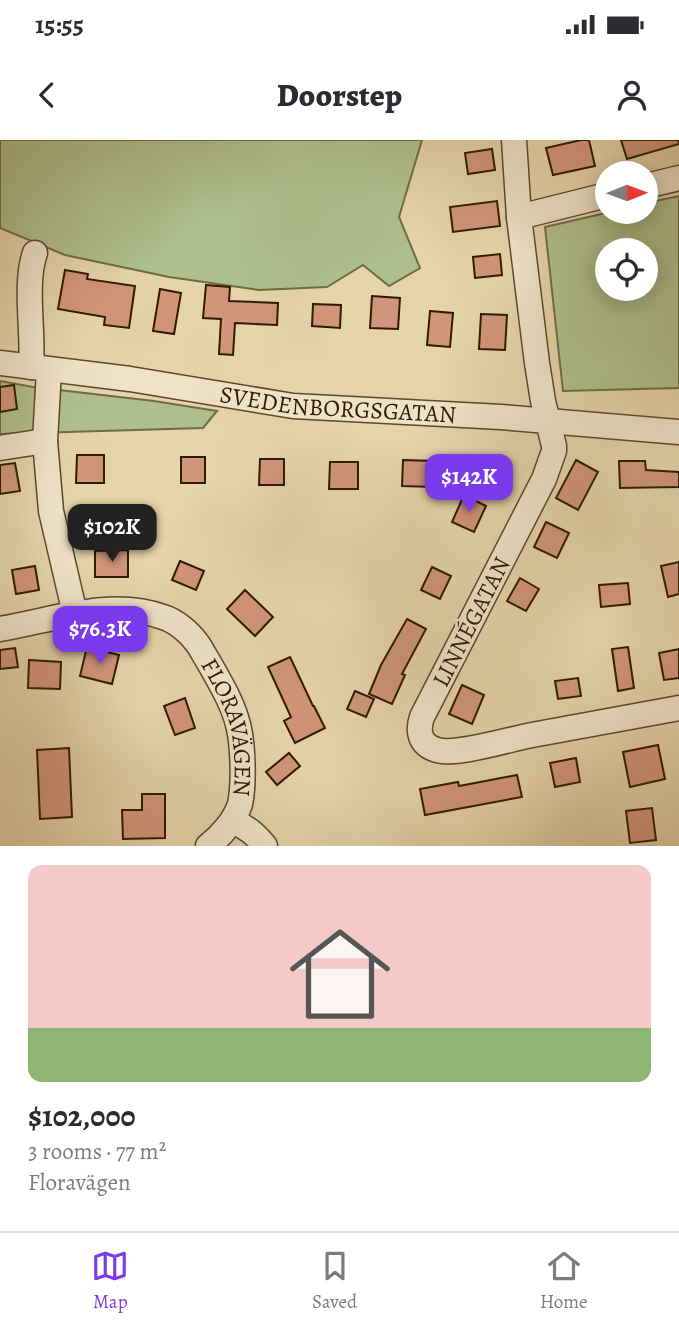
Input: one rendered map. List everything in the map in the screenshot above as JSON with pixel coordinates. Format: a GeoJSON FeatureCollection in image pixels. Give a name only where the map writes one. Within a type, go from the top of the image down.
{"type":"FeatureCollection","features":[{"type":"Feature","properties":{"kind":"street","name":"LINNÉGATAN"},"geometry":{"type":"LineString","coordinates":[[514,140],[519,217],[537,363],[547,421],[555,446],[544,479],[422,717],[418,728],[420,735],[427,745],[435,750],[457,751],[679,708]]}},
{"type":"Feature","properties":{"kind":"street"},"geometry":{"type":"LineString","coordinates":[[658,183],[679,178]]}},
{"type":"Feature","properties":{"kind":"street"},"geometry":{"type":"LineString","coordinates":[[519,217],[595,198]]}},
{"type":"Feature","properties":{"kind":"street"},"geometry":{"type":"LineString","coordinates":[[35,253],[31,262],[30,278],[33,351],[40,368],[51,511],[75,614]]}},
{"type":"Feature","properties":{"kind":"street","name":"SVEDENBORGSGATAN"},"geometry":{"type":"LineString","coordinates":[[0,363],[130,379],[293,406],[547,421],[679,432]]}},
{"type":"Feature","properties":{"kind":"street"},"geometry":{"type":"LineString","coordinates":[[0,448],[46,441]]}},
{"type":"Feature","properties":{"kind":"street","name":"FLORAVÄGEN"},"geometry":{"type":"LineString","coordinates":[[0,629],[75,614],[116,610],[148,612],[168,618],[197,643],[224,689],[240,733],[240,804],[232,821],[208,846]]}},
{"type":"Feature","properties":{"kind":"street"},"geometry":{"type":"LineString","coordinates":[[232,821],[254,832],[265,846]]}},
{"type":"Feature","properties":{"kind":"green space"},"geometry":{"type":"Polygon","coordinates":[[[0,140],[422,140],[399,217],[420,268],[389,286],[363,265],[327,287],[259,290],[169,277],[65,255],[0,228],[0,140]]]}},
{"type":"Feature","properties":{"kind":"green space"},"geometry":{"type":"Polygon","coordinates":[[[679,196],[679,388],[563,391],[545,227],[595,215],[595,224],[658,224],[658,200],[679,196]]]}},
{"type":"Feature","properties":{"kind":"green space"},"geometry":{"type":"Polygon","coordinates":[[[0,381],[217,411],[203,428],[0,434],[0,381]]]}},
{"type":"Feature","properties":{"kind":"building"},"geometry":{"type":"Polygon","coordinates":[[[589,140],[595,166],[553,175],[546,148],[589,140]]]}},
{"type":"Feature","properties":{"kind":"building"},"geometry":{"type":"Polygon","coordinates":[[[621,140],[678,140],[679,144],[627,159],[621,140]]]}},
{"type":"Feature","properties":{"kind":"building"},"geometry":{"type":"Polygon","coordinates":[[[492,149],[495,170],[468,174],[465,153],[492,149]]]}},
{"type":"Feature","properties":{"kind":"building"},"geometry":{"type":"Polygon","coordinates":[[[497,201],[500,226],[453,232],[450,207],[497,201]]]}},
{"type":"Feature","properties":{"kind":"building"},"geometry":{"type":"Polygon","coordinates":[[[500,254],[502,275],[475,278],[473,257],[500,254]]]}},
{"type":"Feature","properties":{"kind":"building"},"geometry":{"type":"Polygon","coordinates":[[[65,270],[88,274],[87,279],[135,286],[129,328],[104,325],[105,317],[58,309],[65,270]]]}},
{"type":"Feature","properties":{"kind":"building"},"geometry":{"type":"Polygon","coordinates":[[[206,285],[230,287],[229,301],[278,303],[277,325],[235,323],[233,355],[219,354],[221,319],[203,318],[206,285]]]}},
{"type":"Feature","properties":{"kind":"building"},"geometry":{"type":"Polygon","coordinates":[[[160,289],[181,293],[174,334],[153,331],[160,289]]]}},
{"type":"Feature","properties":{"kind":"building"},"geometry":{"type":"Polygon","coordinates":[[[372,296],[400,298],[398,329],[370,328],[372,296]]]}},
{"type":"Feature","properties":{"kind":"building"},"geometry":{"type":"Polygon","coordinates":[[[313,304],[341,305],[340,328],[312,326],[313,304]]]}},
{"type":"Feature","properties":{"kind":"building"},"geometry":{"type":"Polygon","coordinates":[[[430,311],[453,313],[450,347],[427,345],[430,311]]]}},
{"type":"Feature","properties":{"kind":"building"},"geometry":{"type":"Polygon","coordinates":[[[481,314],[507,315],[505,350],[479,349],[481,314]]]}},
{"type":"Feature","properties":{"kind":"building"},"geometry":{"type":"Polygon","coordinates":[[[14,385],[17,409],[0,412],[0,387],[14,385]]]}},
{"type":"Feature","properties":{"kind":"building"},"geometry":{"type":"Polygon","coordinates":[[[77,455],[104,455],[104,483],[76,483],[77,455]]]}},
{"type":"Feature","properties":{"kind":"building"},"geometry":{"type":"Polygon","coordinates":[[[181,457],[205,457],[205,483],[181,483],[181,457]]]}},
{"type":"Feature","properties":{"kind":"building"},"geometry":{"type":"Polygon","coordinates":[[[260,459],[284,459],[284,485],[259,485],[260,459]]]}},
{"type":"Feature","properties":{"kind":"building"},"geometry":{"type":"Polygon","coordinates":[[[403,460],[435,461],[434,487],[402,486],[403,460]]]}},
{"type":"Feature","properties":{"kind":"building"},"geometry":{"type":"Polygon","coordinates":[[[576,460],[598,472],[578,510],[556,498],[576,460]]]}},
{"type":"Feature","properties":{"kind":"building"},"geometry":{"type":"Polygon","coordinates":[[[619,461],[645,461],[646,470],[679,472],[679,487],[620,488],[619,461]]]}},
{"type":"Feature","properties":{"kind":"building"},"geometry":{"type":"Polygon","coordinates":[[[330,462],[358,462],[358,489],[329,489],[330,462]]]}},
{"type":"Feature","properties":{"kind":"building"},"geometry":{"type":"Polygon","coordinates":[[[15,463],[20,491],[0,494],[0,465],[15,463]]]}},
{"type":"Feature","properties":{"kind":"building"},"geometry":{"type":"Polygon","coordinates":[[[464,495],[486,506],[474,532],[452,522],[464,495]]]}},
{"type":"Feature","properties":{"kind":"building"},"geometry":{"type":"Polygon","coordinates":[[[546,522],[569,533],[557,558],[534,547],[546,522]]]}},
{"type":"Feature","properties":{"kind":"building"},"geometry":{"type":"Polygon","coordinates":[[[128,550],[128,577],[95,577],[95,551],[128,550]]]}},
{"type":"Feature","properties":{"kind":"building"},"geometry":{"type":"Polygon","coordinates":[[[180,561],[204,571],[196,590],[172,580],[180,561]]]}},
{"type":"Feature","properties":{"kind":"building"},"geometry":{"type":"Polygon","coordinates":[[[679,562],[679,594],[668,597],[661,566],[679,562]]]}},
{"type":"Feature","properties":{"kind":"building"},"geometry":{"type":"Polygon","coordinates":[[[35,566],[39,590],[16,594],[12,570],[35,566]]]}},
{"type":"Feature","properties":{"kind":"building"},"geometry":{"type":"Polygon","coordinates":[[[432,567],[451,576],[440,599],[421,590],[432,567]]]}},
{"type":"Feature","properties":{"kind":"building"},"geometry":{"type":"Polygon","coordinates":[[[520,578],[539,589],[526,611],[507,601],[520,578]]]}},
{"type":"Feature","properties":{"kind":"building"},"geometry":{"type":"Polygon","coordinates":[[[628,583],[630,604],[601,607],[599,585],[628,583]]]}},
{"type":"Feature","properties":{"kind":"building"},"geometry":{"type":"Polygon","coordinates":[[[245,590],[273,617],[255,636],[227,609],[245,590]]]}},
{"type":"Feature","properties":{"kind":"building"},"geometry":{"type":"Polygon","coordinates":[[[407,619],[426,629],[402,674],[405,675],[392,704],[369,694],[381,665],[407,619]]]}},
{"type":"Feature","properties":{"kind":"building"},"geometry":{"type":"Polygon","coordinates":[[[87,647],[119,655],[112,684],[80,676],[87,647]]]}},
{"type":"Feature","properties":{"kind":"building"},"geometry":{"type":"Polygon","coordinates":[[[628,647],[634,688],[618,691],[612,649],[628,647]]]}},
{"type":"Feature","properties":{"kind":"building"},"geometry":{"type":"Polygon","coordinates":[[[15,648],[18,667],[0,669],[0,650],[15,648]]]}},
{"type":"Feature","properties":{"kind":"building"},"geometry":{"type":"Polygon","coordinates":[[[679,649],[679,678],[664,680],[659,653],[679,649]]]}},
{"type":"Feature","properties":{"kind":"building"},"geometry":{"type":"Polygon","coordinates":[[[290,657],[325,728],[295,743],[284,721],[291,717],[268,667],[290,657]]]}},
{"type":"Feature","properties":{"kind":"building"},"geometry":{"type":"Polygon","coordinates":[[[29,660],[61,662],[60,689],[28,688],[29,660]]]}},
{"type":"Feature","properties":{"kind":"building"},"geometry":{"type":"Polygon","coordinates":[[[578,678],[581,696],[558,699],[555,681],[578,678]]]}},
{"type":"Feature","properties":{"kind":"building"},"geometry":{"type":"Polygon","coordinates":[[[462,685],[484,695],[472,724],[449,714],[462,685]]]}},
{"type":"Feature","properties":{"kind":"building"},"geometry":{"type":"Polygon","coordinates":[[[355,691],[374,699],[366,717],[347,709],[355,691]]]}},
{"type":"Feature","properties":{"kind":"building"},"geometry":{"type":"Polygon","coordinates":[[[185,698],[195,728],[175,735],[164,706],[185,698]]]}},
{"type":"Feature","properties":{"kind":"building"},"geometry":{"type":"Polygon","coordinates":[[[658,745],[665,779],[630,787],[623,752],[658,745]]]}},
{"type":"Feature","properties":{"kind":"building"},"geometry":{"type":"Polygon","coordinates":[[[69,748],[72,817],[40,819],[37,750],[69,748]]]}},
{"type":"Feature","properties":{"kind":"building"},"geometry":{"type":"Polygon","coordinates":[[[289,753],[300,766],[277,785],[266,772],[289,753]]]}},
{"type":"Feature","properties":{"kind":"building"},"geometry":{"type":"Polygon","coordinates":[[[576,758],[580,782],[555,787],[550,763],[576,758]]]}},
{"type":"Feature","properties":{"kind":"building"},"geometry":{"type":"Polygon","coordinates":[[[517,775],[522,797],[425,815],[420,789],[458,782],[459,786],[517,775]]]}},
{"type":"Feature","properties":{"kind":"building"},"geometry":{"type":"Polygon","coordinates":[[[142,794],[165,794],[165,838],[123,839],[122,810],[142,810],[142,794]]]}},
{"type":"Feature","properties":{"kind":"building"},"geometry":{"type":"Polygon","coordinates":[[[652,808],[656,840],[630,843],[626,811],[652,808]]]}}]}
